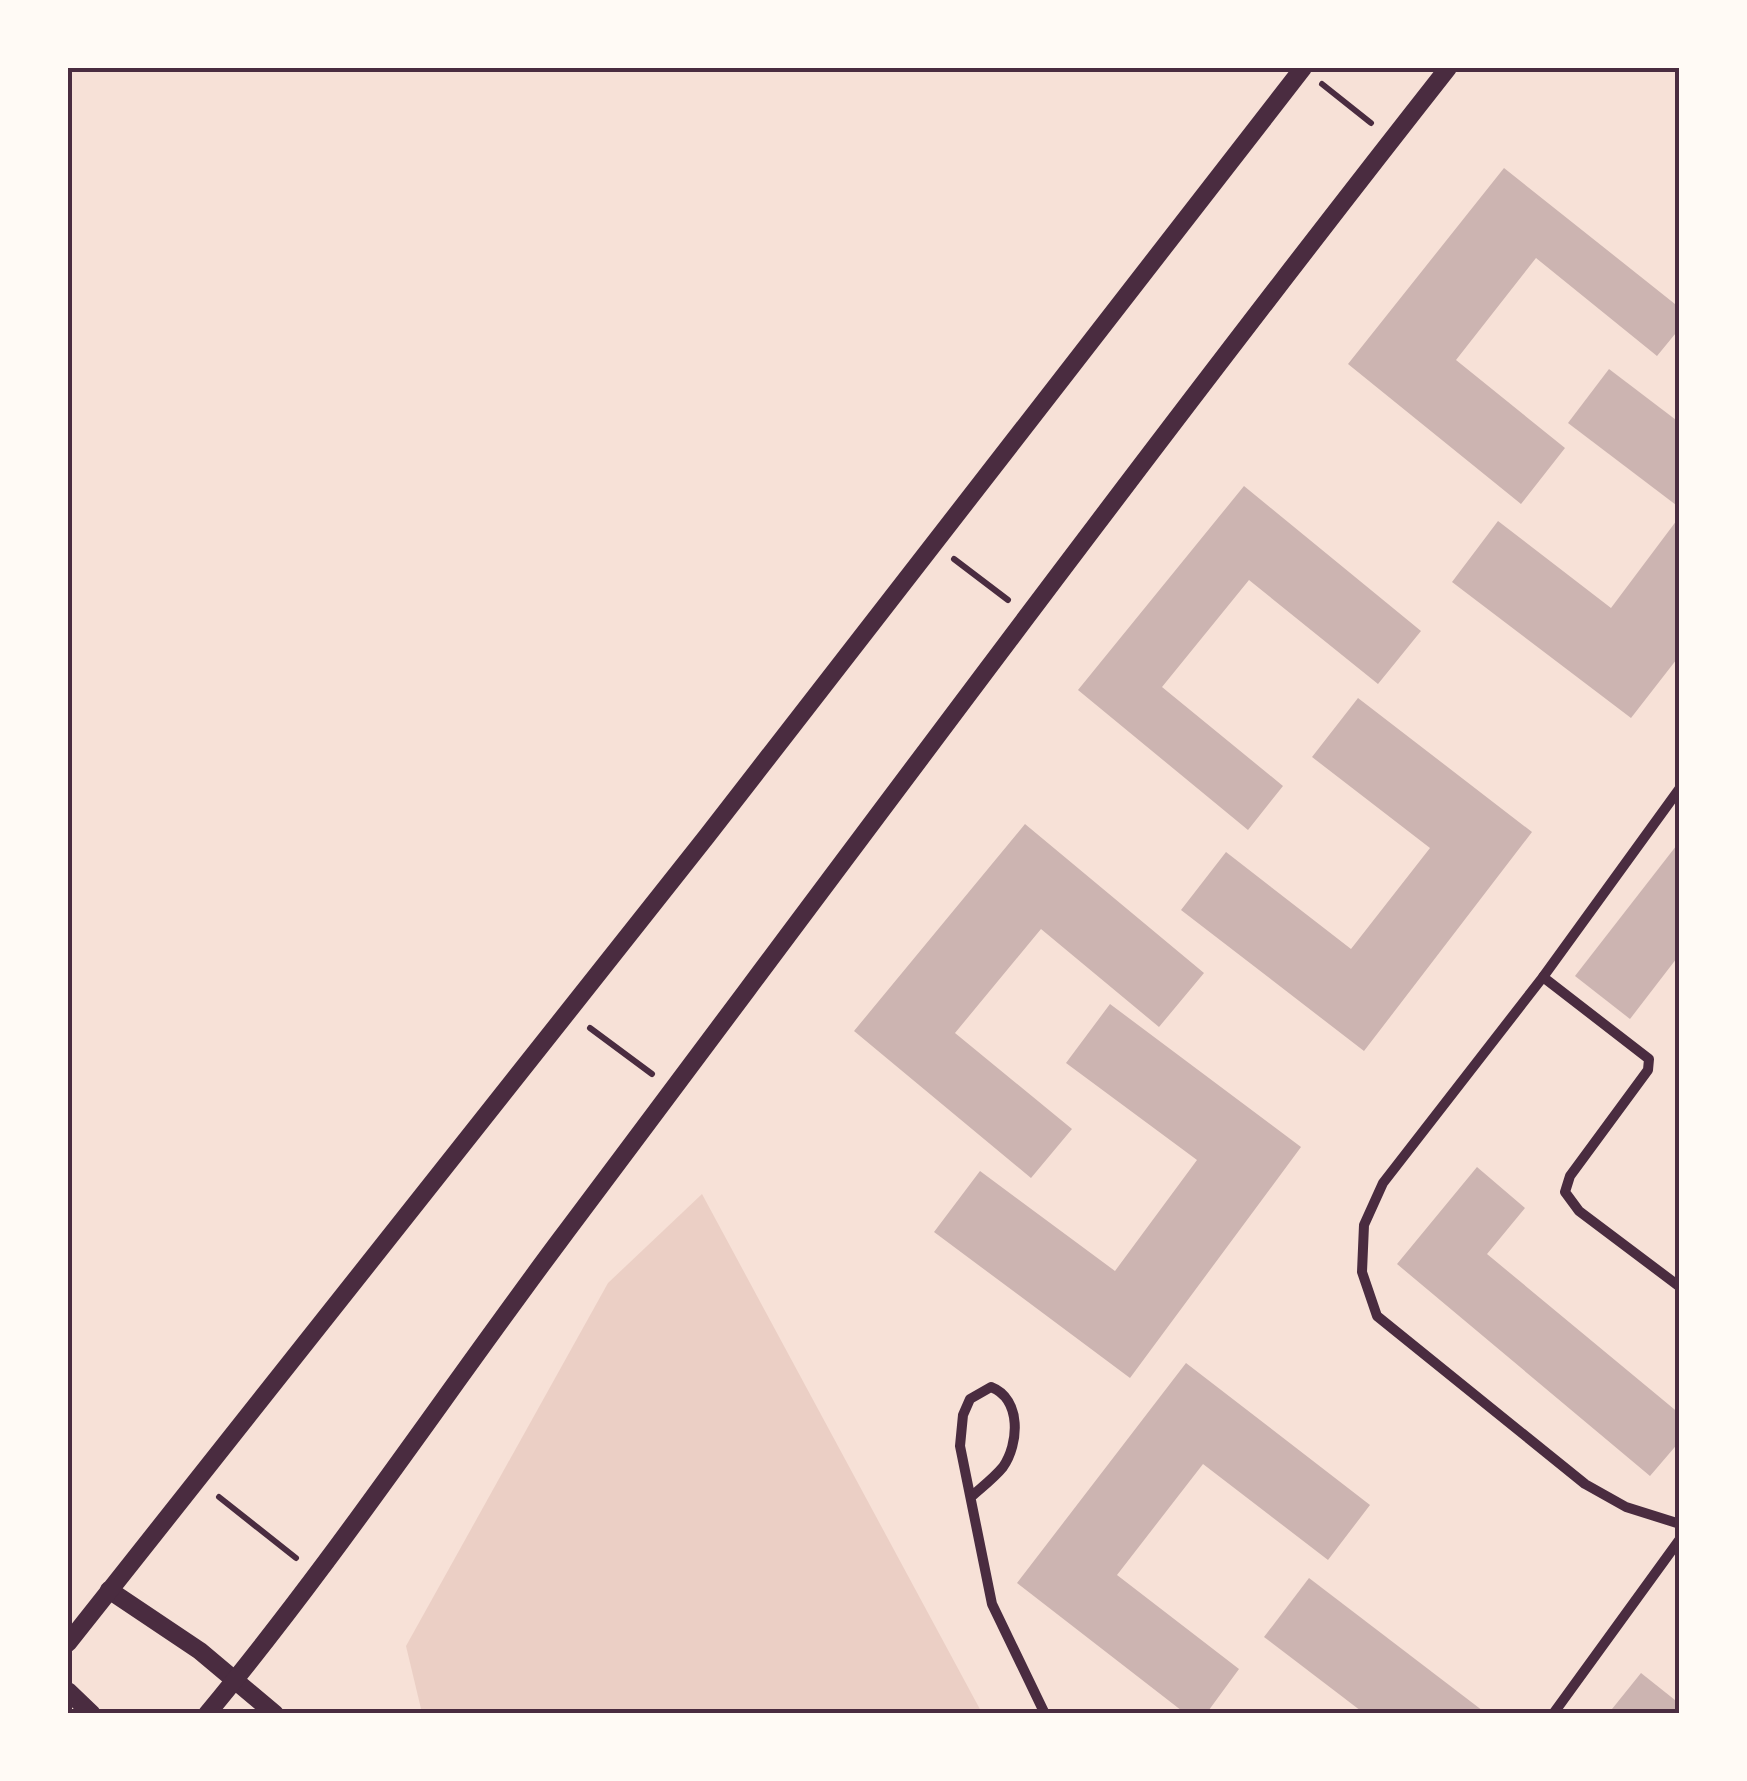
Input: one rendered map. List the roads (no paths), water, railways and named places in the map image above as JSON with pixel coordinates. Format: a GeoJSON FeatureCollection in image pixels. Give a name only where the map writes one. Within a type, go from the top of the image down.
{"type":"FeatureCollection","features":[{"type":"Feature","properties":{"kind":"street"},"geometry":{"type":"LineString","coordinates":[[68,1643],[568,1012],[1302,68]]}},
{"type":"Feature","properties":{"kind":"street"},"geometry":{"type":"LineString","coordinates":[[207,1714],[316,1574],[1029,615],[1448,68]]}},
{"type":"Feature","properties":{"kind":"street"},"geometry":{"type":"LineString","coordinates":[[1680,788],[1543,977],[1383,1183],[1364,1225],[1362,1272],[1377,1316],[1585,1484],[1626,1507],[1680,1524]]}},
{"type":"Feature","properties":{"kind":"street"},"geometry":{"type":"LineString","coordinates":[[1543,977],[1648,1058],[1648,1070],[1570,1176],[1565,1192],[1579,1211],[1680,1286]]}},
{"type":"Feature","properties":{"kind":"street"},"geometry":{"type":"LineString","coordinates":[[972,1496],[1005,1465],[1015,1436],[1011,1405],[1002,1391],[992,1388],[970,1400],[960,1433],[992,1604],[1045,1714]]}},
{"type":"Feature","properties":{"kind":"street"},"geometry":{"type":"LineString","coordinates":[[1553,1714],[1680,1538]]}},
{"type":"Feature","properties":{"kind":"street"},"geometry":{"type":"LineString","coordinates":[[109,1590],[236,1679],[275,1714]]}},
{"type":"Feature","properties":{"kind":"street"},"geometry":{"type":"LineString","coordinates":[[68,1691],[92,1714]]}}]}
